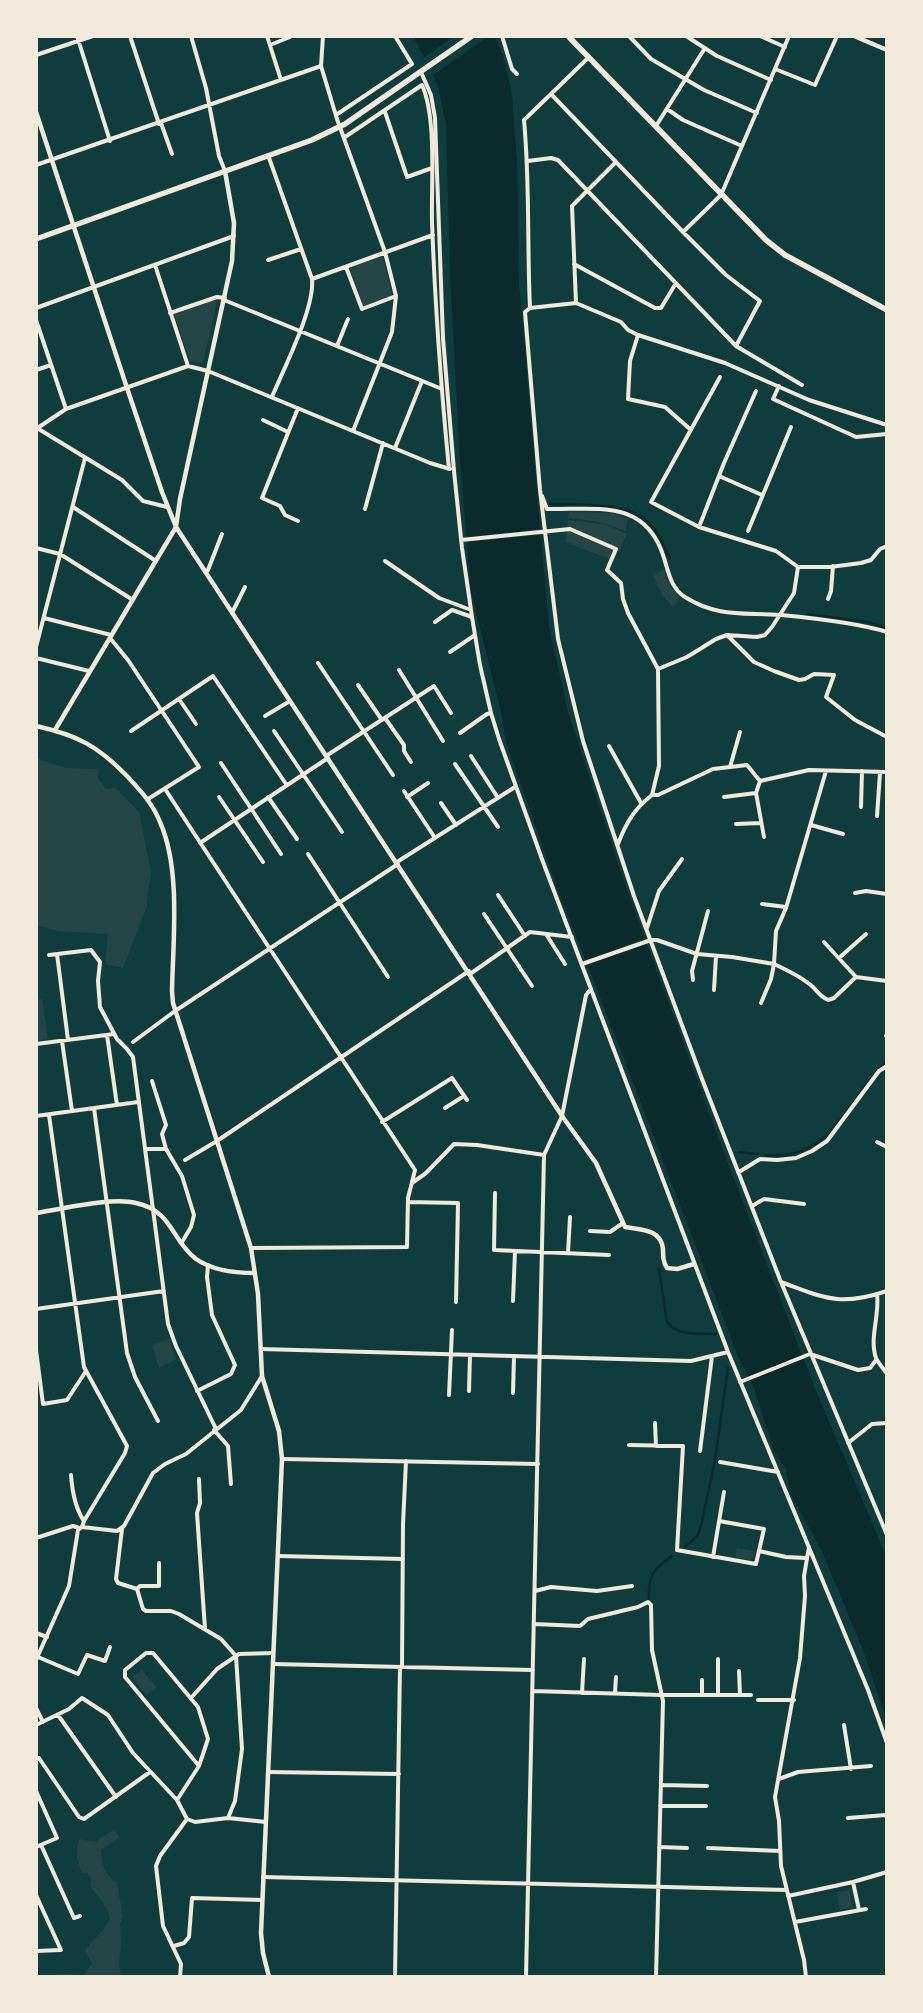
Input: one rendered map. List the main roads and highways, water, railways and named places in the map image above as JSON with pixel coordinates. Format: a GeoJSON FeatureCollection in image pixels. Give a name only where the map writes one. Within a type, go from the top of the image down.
{"type":"FeatureCollection","features":[{"type":"Feature","properties":{"kind":"main road"},"geometry":{"type":"LineString","coordinates":[[36,239],[312,140],[340,127],[472,36]]}},
{"type":"Feature","properties":{"kind":"main road"},"geometry":{"type":"LineString","coordinates":[[568,36],[575,39],[589,57],[766,240],[785,255],[887,310]]}},
{"type":"Feature","properties":{"kind":"waterway"},"geometry":{"type":"LineString","coordinates":[[550,504],[615,507],[639,515],[655,531],[670,559]]}},
{"type":"Feature","properties":{"kind":"waterway"},"geometry":{"type":"LineString","coordinates":[[807,614],[868,622],[887,628]]}},
{"type":"Feature","properties":{"kind":"waterway"},"geometry":{"type":"LineString","coordinates":[[766,1155],[788,1155],[807,1149],[822,1139],[836,1125],[887,1061]]}},
{"type":"Feature","properties":{"kind":"waterway"},"geometry":{"type":"LineString","coordinates":[[739,1152],[758,1154]]}},
{"type":"Feature","properties":{"kind":"waterway"},"geometry":{"type":"LineString","coordinates":[[659,1269],[667,1322],[672,1327],[683,1332],[716,1334]]}},
{"type":"Feature","properties":{"kind":"waterway"},"geometry":{"type":"LineString","coordinates":[[685,1547],[698,1535],[702,1522],[715,1460],[728,1368]]}},
{"type":"Feature","properties":{"kind":"waterway"},"geometry":{"type":"LineString","coordinates":[[649,1599],[653,1573],[672,1556]]}}]}
